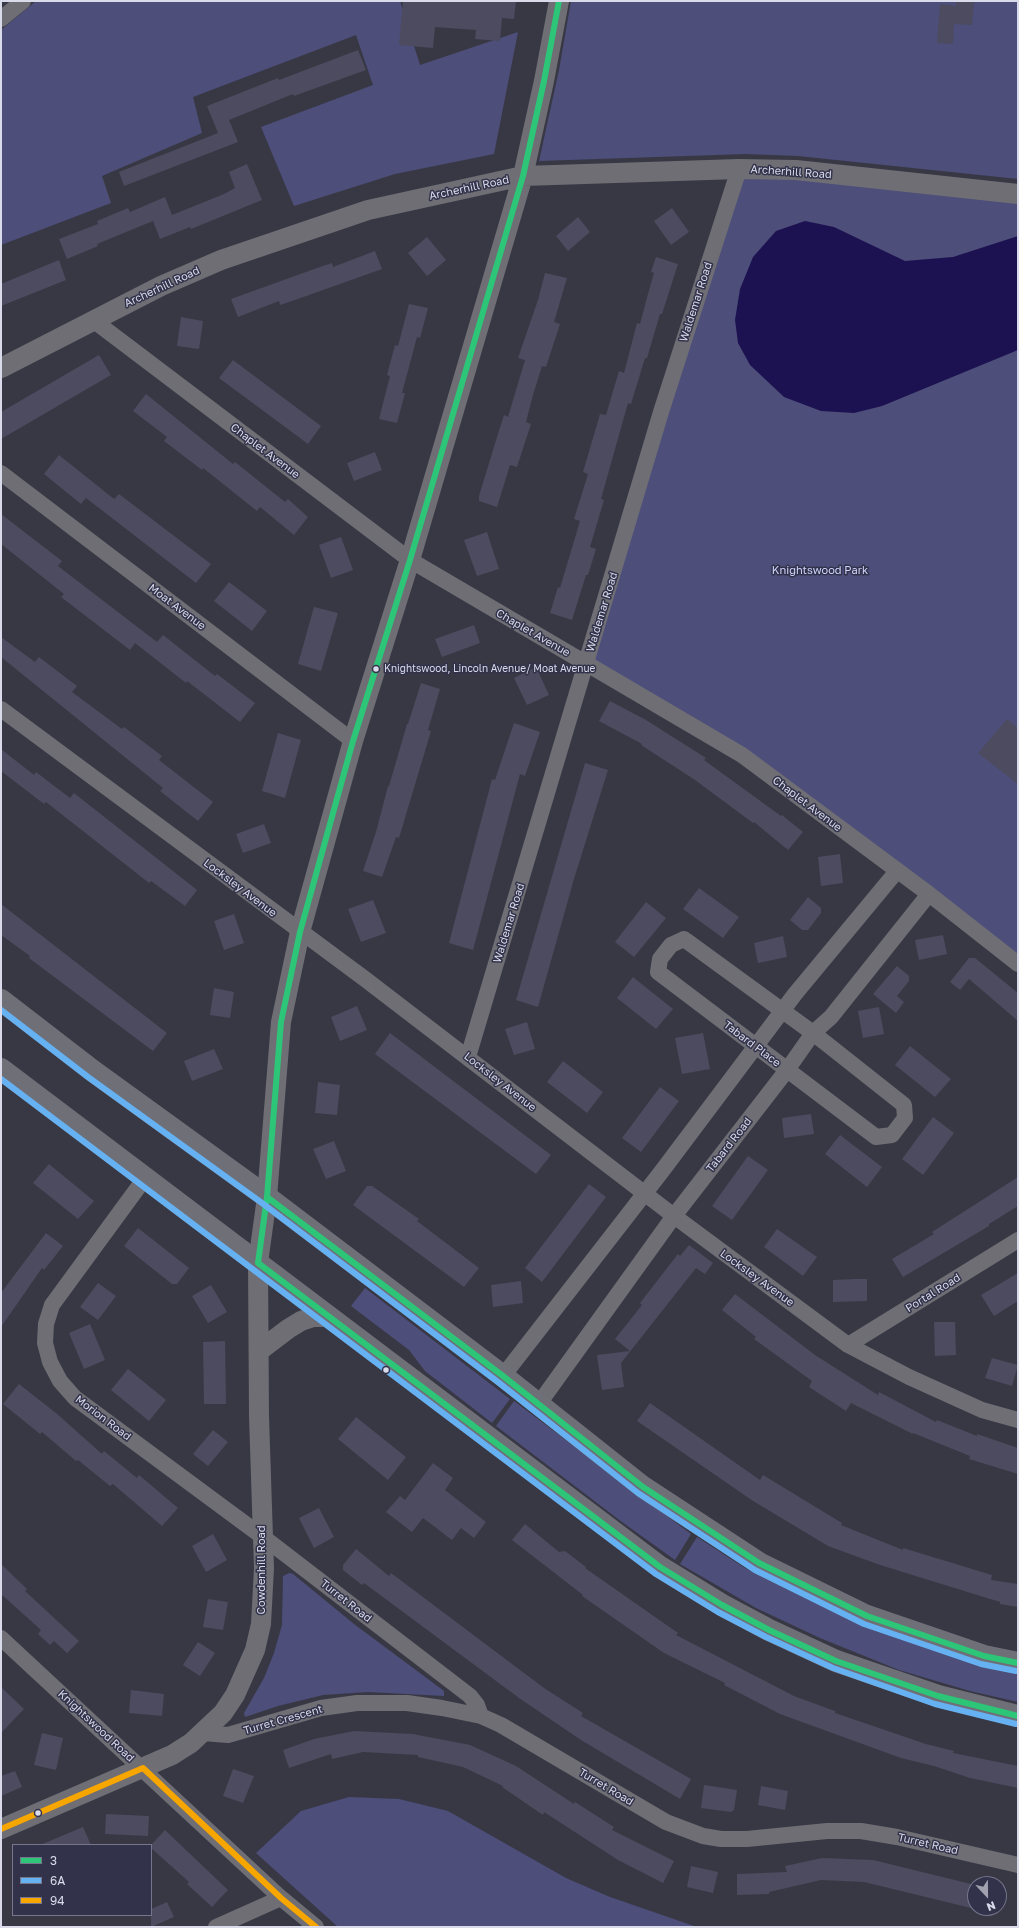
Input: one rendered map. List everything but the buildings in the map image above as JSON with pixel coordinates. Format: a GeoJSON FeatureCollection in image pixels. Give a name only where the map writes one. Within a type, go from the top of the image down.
{"type":"FeatureCollection","features":[{"type":"Feature","properties":{"kind":"main road"},"geometry":{"type":"LineString","coordinates":[[1,1000],[93,1071],[267,1197],[503,1376],[643,1487],[759,1563],[867,1616],[984,1656],[1018,1663]]}},
{"type":"Feature","properties":{"kind":"main road"},"geometry":{"type":"LineString","coordinates":[[1,1069],[660,1566],[722,1604],[769,1630],[836,1660],[938,1696],[1018,1716]]}},
{"type":"Feature","properties":{"kind":"street"},"geometry":{"type":"LineString","coordinates":[[1,18],[23,1]]}},
{"type":"Feature","properties":{"kind":"street","name":"Cowdenhill Road"},"geometry":{"type":"LineString","coordinates":[[1,1829],[172,1755],[203,1733],[223,1712],[235,1695],[255,1650],[261,1624],[264,1600],[258,1263],[267,1197],[281,1022],[300,932],[353,741],[410,560],[523,176],[544,80],[559,1]]}},
{"type":"Feature","properties":{"kind":"street","name":"Archerhill Road"},"geometry":{"type":"LineString","coordinates":[[1,368],[161,286],[221,260],[368,210],[523,176],[739,169],[796,170],[1018,194]]}},
{"type":"Feature","properties":{"kind":"street","name":"Waldemar Road"},"geometry":{"type":"LineString","coordinates":[[468,1057],[661,412],[739,169]]}},
{"type":"Feature","properties":{"kind":"street","name":"Chaplet Avenue"},"geometry":{"type":"LineString","coordinates":[[93,320],[410,560],[742,755],[929,894],[1018,964]]}},
{"type":"Feature","properties":{"kind":"street","name":"Moat Avenue"},"geometry":{"type":"LineString","coordinates":[[1,473],[353,741]]}},
{"type":"Feature","properties":{"kind":"street","name":"Locksley Avenue"},"geometry":{"type":"LineString","coordinates":[[1,709],[468,1057],[674,1216],[848,1345],[909,1377],[982,1410],[1018,1420]]}},
{"type":"Feature","properties":{"kind":"street"},"geometry":{"type":"LineString","coordinates":[[503,1376],[645,1193],[782,1011],[897,871]]}},
{"type":"Feature","properties":{"kind":"street","name":"Tabard Road"},"geometry":{"type":"LineString","coordinates":[[538,1405],[674,1216],[787,1070],[813,1033],[832,1017],[929,894]]}},
{"type":"Feature","properties":{"kind":"street","name":"Tabard Place"},"geometry":{"type":"LineString","coordinates":[[684,939],[782,1011],[813,1033],[904,1105],[905,1118],[892,1136],[876,1137],[755,1047],[658,972],[660,959],[671,944],[684,939]]}},
{"type":"Feature","properties":{"kind":"street","name":"Morion Road"},"geometry":{"type":"LineString","coordinates":[[145,1178],[52,1305],[46,1324],[45,1343],[50,1362],[60,1381],[74,1398],[263,1537]]}},
{"type":"Feature","properties":{"kind":"street","name":"Portal Road"},"geometry":{"type":"LineString","coordinates":[[848,1345],[1018,1240]]}},
{"type":"Feature","properties":{"kind":"street"},"geometry":{"type":"LineString","coordinates":[[259,1351],[301,1321],[313,1317],[329,1317]]}},
{"type":"Feature","properties":{"kind":"street","name":"Turret Road"},"geometry":{"type":"LineString","coordinates":[[263,1537],[470,1696],[477,1705],[481,1716],[521,1736],[666,1822],[703,1836],[720,1839],[747,1839],[827,1830],[861,1831],[897,1837],[1018,1865]]}},
{"type":"Feature","properties":{"kind":"street","name":"Knightswood Road"},"geometry":{"type":"LineString","coordinates":[[1,1638],[282,1898],[316,1927]]}},
{"type":"Feature","properties":{"kind":"street","name":"Turret Crescent"},"geometry":{"type":"LineString","coordinates":[[203,1733],[228,1735],[320,1708],[357,1703],[407,1703],[481,1716]]}},
{"type":"Feature","properties":{"kind":"street"},"geometry":{"type":"LineString","coordinates":[[216,1927],[282,1898]]}},
{"type":"Feature","properties":{"kind":"green space"},"geometry":{"type":"Polygon","coordinates":[[[36,1],[400,1],[420,65],[518,32],[494,154],[395,174],[294,206],[261,127],[373,85],[356,35],[193,97],[202,133],[102,176],[111,203],[1,245],[1,30],[36,1]]]}},
{"type":"Feature","properties":{"kind":"green space"},"geometry":{"type":"Polygon","coordinates":[[[571,1],[1018,1],[1018,179],[798,156],[745,154],[539,161],[559,70],[571,1]]]}},
{"type":"Feature","properties":{"kind":"green space","name":"Knightswood Park"},"geometry":{"type":"Polygon","coordinates":[[[739,169],[1018,194],[1018,964],[742,755],[586,664],[739,169]]]}},
{"type":"Feature","properties":{"kind":"green space"},"geometry":{"type":"Polygon","coordinates":[[[365,1288],[510,1399],[492,1423],[425,1371],[409,1350],[351,1306],[365,1288]]]}},
{"type":"Feature","properties":{"kind":"green space"},"geometry":{"type":"Polygon","coordinates":[[[514,1401],[691,1534],[675,1560],[622,1522],[496,1426],[514,1401]]]}},
{"type":"Feature","properties":{"kind":"green space"},"geometry":{"type":"Polygon","coordinates":[[[697,1537],[745,1568],[828,1609],[1018,1671],[1018,1702],[970,1691],[899,1670],[820,1638],[756,1608],[680,1564],[697,1537]]]}},
{"type":"Feature","properties":{"kind":"green space"},"geometry":{"type":"Polygon","coordinates":[[[289,1573],[293,1574],[354,1624],[444,1691],[444,1696],[368,1692],[323,1695],[278,1706],[245,1717],[244,1713],[264,1678],[274,1653],[282,1625],[283,1576],[289,1573]]]}},
{"type":"Feature","properties":{"kind":"green space"},"geometry":{"type":"Polygon","coordinates":[[[349,1797],[399,1799],[448,1811],[566,1878],[610,1897],[697,1927],[338,1927],[256,1853],[301,1811],[349,1797]]]}},
{"type":"Feature","properties":{"kind":"shaded area"},"geometry":{"type":"Polygon","coordinates":[[[805,221],[834,227],[905,261],[953,257],[1018,236],[1018,350],[882,406],[854,413],[821,411],[784,397],[750,365],[738,343],[735,320],[740,289],[753,257],[776,231],[805,221]]]}},
{"type":"Feature","properties":{"kind":"transit line","name":"3"},"geometry":{"type":"LineString","coordinates":[[559,1],[544,81],[523,176],[410,560],[353,741],[300,932],[281,1022],[267,1197],[258,1263],[660,1567],[722,1605],[769,1630],[836,1661],[938,1696],[1018,1716]]}},
{"type":"Feature","properties":{"kind":"transit line","name":"6A"},"geometry":{"type":"LineString","coordinates":[[1,1010],[88,1077],[262,1203],[498,1382],[638,1493],[755,1570],[864,1624],[981,1664],[1016,1671]]}},
{"type":"Feature","properties":{"kind":"transit line","name":"6A"},"geometry":{"type":"LineString","coordinates":[[1,1079],[656,1574],[718,1612],[766,1637],[833,1668],[935,1704],[1016,1724]]}},
{"type":"Feature","properties":{"kind":"transit line","name":"3"},"geometry":{"type":"LineString","coordinates":[[267,1197],[503,1376],[643,1487],[759,1563],[867,1616],[984,1656],[1018,1663]]}},
{"type":"Feature","properties":{"kind":"transit line","name":"94"},"geometry":{"type":"LineString","coordinates":[[1,1829],[143,1768],[281,1898],[316,1927]]}},
{"type":"Feature","properties":{"kind":"place","name":"Knightswood, Lincoln Avenue/ Moat Avenue"},"geometry":{"type":"Point","coordinates":[376,669]}}]}
